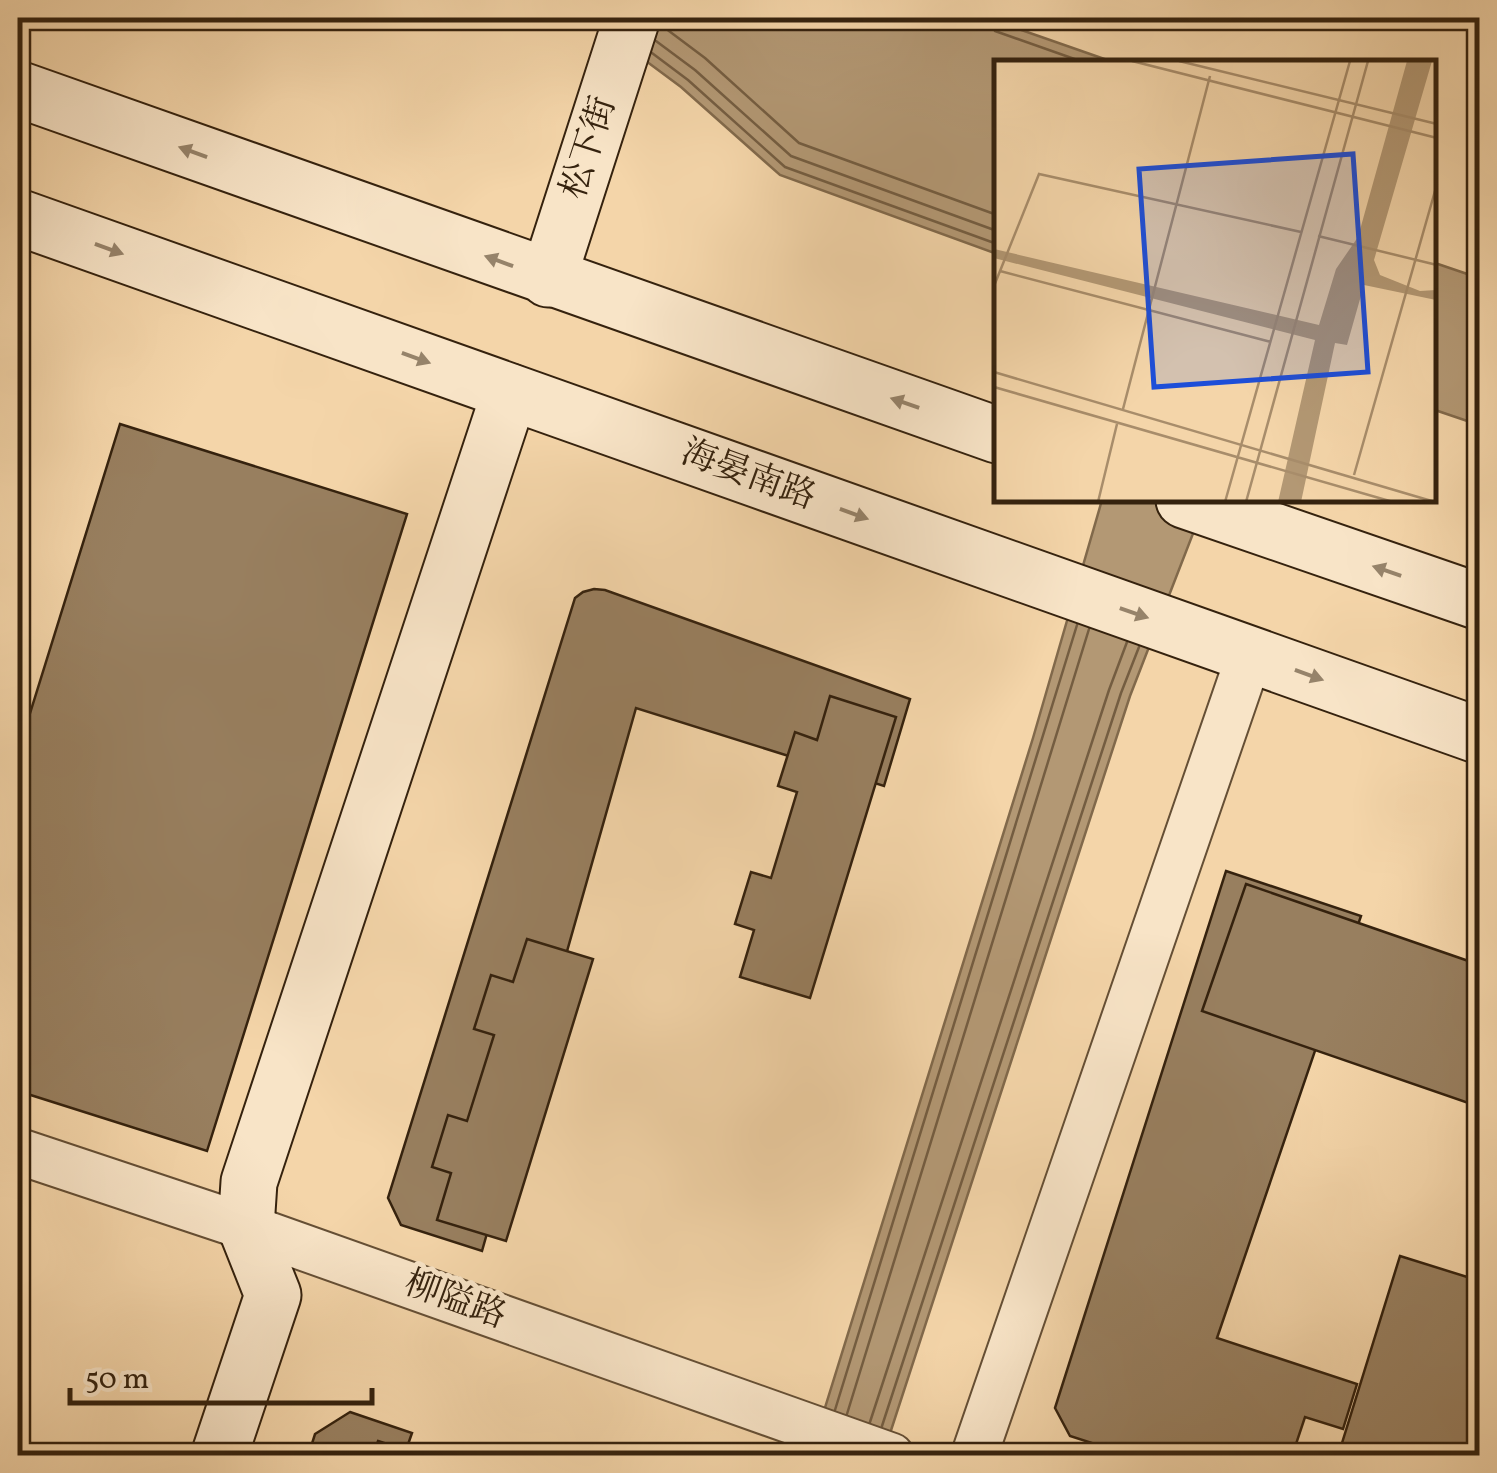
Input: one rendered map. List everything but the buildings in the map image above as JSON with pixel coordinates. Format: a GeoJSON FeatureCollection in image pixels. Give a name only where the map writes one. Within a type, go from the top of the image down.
{"type":"FeatureCollection","features":[{"type":"Feature","properties":{"kind":"main road","name":"松下街"},"geometry":{"type":"LineString","coordinates":[[548,279],[632,18]]}},
{"type":"Feature","properties":{"kind":"main road"},"geometry":{"type":"LineString","coordinates":[[18,89],[994,434]]}},
{"type":"Feature","properties":{"kind":"main road","name":"海晏南路"},"geometry":{"type":"LineString","coordinates":[[18,217],[1480,736]]}},
{"type":"Feature","properties":{"kind":"main road"},"geometry":{"type":"LineString","coordinates":[[220,1456],[273,1295],[246,1227],[249,1182],[510,392]]}},
{"type":"Feature","properties":{"kind":"main road"},"geometry":{"type":"LineString","coordinates":[[1204,507],[1480,602]]}},
{"type":"Feature","properties":{"kind":"street"},"geometry":{"type":"LineString","coordinates":[[974,1456],[1250,654]]}},
{"type":"Feature","properties":{"kind":"street","name":"柳隘路"},"geometry":{"type":"LineString","coordinates":[[18,1151],[246,1227],[892,1456]]}},
{"type":"Feature","properties":{"kind":"water"},"geometry":{"type":"Polygon","coordinates":[[[588,18],[987,18],[1107,60],[994,60],[994,253],[780,175],[681,87],[588,18]]]}},
{"type":"Feature","properties":{"kind":"water"},"geometry":{"type":"Polygon","coordinates":[[[1437,264],[1479,278],[1479,425],[1437,411],[1437,264]]]}},
{"type":"Feature","properties":{"kind":"water"},"geometry":{"type":"Polygon","coordinates":[[[1101,502],[1205,502],[1130,696],[883,1455],[810,1456],[1033,738],[1101,502]]]}}]}
